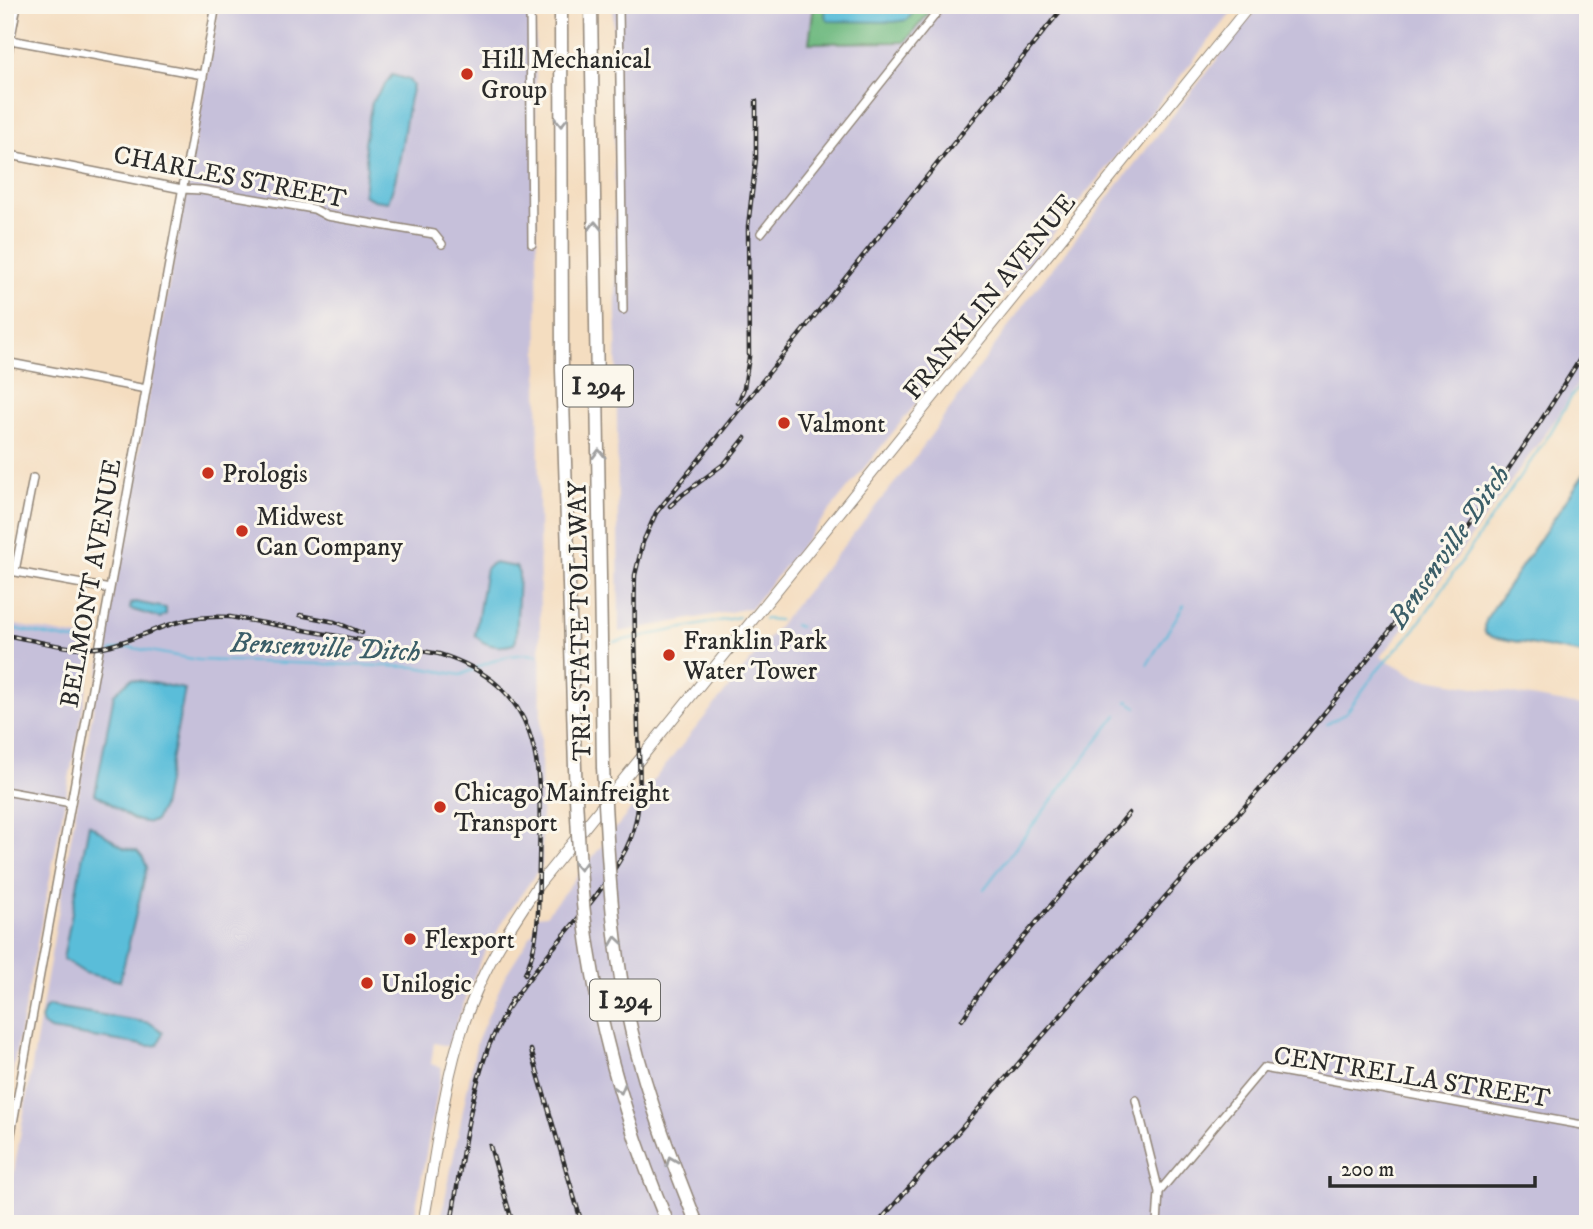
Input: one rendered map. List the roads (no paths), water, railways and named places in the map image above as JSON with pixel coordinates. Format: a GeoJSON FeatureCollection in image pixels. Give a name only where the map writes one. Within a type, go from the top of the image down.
{"type":"FeatureCollection","features":[{"type":"Feature","properties":{"kind":"highway","name":"TRI-STATE TOLLWAY"},"geometry":{"type":"LineString","coordinates":[[561,5],[562,370],[576,797],[582,898],[590,958],[606,1035],[628,1117],[668,1224]]}},
{"type":"Feature","properties":{"kind":"highway","name":"TRI-STATE TOLLWAY"},"geometry":{"type":"LineString","coordinates":[[591,5],[603,767],[608,860],[622,986],[639,1058],[664,1144],[697,1224]]}},
{"type":"Feature","properties":{"kind":"main road","name":"FRANKLIN AVENUE"},"geometry":{"type":"LineString","coordinates":[[423,1224],[460,1037],[478,987],[494,955],[539,884],[1250,5]]}},
{"type":"Feature","properties":{"kind":"street"},"geometry":{"type":"LineString","coordinates":[[5,68],[8,39],[17,5]]}},
{"type":"Feature","properties":{"kind":"street","name":"BELMONT AVENUE"},"geometry":{"type":"LineString","coordinates":[[5,1167],[215,5]]}},
{"type":"Feature","properties":{"kind":"street"},"geometry":{"type":"LineString","coordinates":[[530,5],[532,244]]}},
{"type":"Feature","properties":{"kind":"street"},"geometry":{"type":"LineString","coordinates":[[619,5],[623,310]]}},
{"type":"Feature","properties":{"kind":"street"},"geometry":{"type":"LineString","coordinates":[[761,233],[943,5]]}},
{"type":"Feature","properties":{"kind":"street"},"geometry":{"type":"LineString","coordinates":[[8,39],[203,75]]}},
{"type":"Feature","properties":{"kind":"street","name":"CHARLES STREET"},"geometry":{"type":"LineString","coordinates":[[5,154],[434,234],[442,244]]}},
{"type":"Feature","properties":{"kind":"street"},"geometry":{"type":"LineString","coordinates":[[5,362],[146,389]]}},
{"type":"Feature","properties":{"kind":"street"},"geometry":{"type":"LineString","coordinates":[[15,571],[33,478]]}},
{"type":"Feature","properties":{"kind":"street"},"geometry":{"type":"LineString","coordinates":[[5,569],[110,589]]}},
{"type":"Feature","properties":{"kind":"street"},"geometry":{"type":"LineString","coordinates":[[5,791],[71,803]]}},
{"type":"Feature","properties":{"kind":"street","name":"CENTRELLA STREET"},"geometry":{"type":"LineString","coordinates":[[1159,1192],[1263,1068],[1588,1126]]}},
{"type":"Feature","properties":{"kind":"street"},"geometry":{"type":"LineString","coordinates":[[1136,1100],[1159,1192],[1157,1224]]}},
{"type":"Feature","properties":{"kind":"water"},"geometry":{"type":"Polygon","coordinates":[[[826,5],[919,5],[907,20],[894,22],[829,21],[825,16],[826,5]]]}},
{"type":"Feature","properties":{"kind":"water"},"geometry":{"type":"Polygon","coordinates":[[[392,75],[409,80],[413,86],[397,174],[388,202],[364,195],[367,166],[364,143],[372,102],[392,75]]]}},
{"type":"Feature","properties":{"kind":"water"},"geometry":{"type":"Polygon","coordinates":[[[1588,468],[1588,655],[1492,637],[1485,633],[1484,626],[1488,616],[1588,468]]]}},
{"type":"Feature","properties":{"kind":"water"},"geometry":{"type":"Polygon","coordinates":[[[493,563],[516,567],[519,574],[514,644],[488,644],[475,635],[486,568],[493,563]]]}},
{"type":"Feature","properties":{"kind":"water"},"geometry":{"type":"Polygon","coordinates":[[[135,602],[166,608],[166,614],[160,618],[130,609],[135,602]]]}},
{"type":"Feature","properties":{"kind":"water"},"geometry":{"type":"Polygon","coordinates":[[[131,679],[185,689],[162,807],[155,821],[131,818],[95,794],[114,694],[131,679]]]}},
{"type":"Feature","properties":{"kind":"water"},"geometry":{"type":"Polygon","coordinates":[[[89,824],[124,848],[137,851],[147,867],[120,981],[85,973],[63,959],[89,824]]]}},
{"type":"Feature","properties":{"kind":"water"},"geometry":{"type":"Polygon","coordinates":[[[49,1006],[150,1023],[163,1032],[158,1045],[149,1046],[50,1030],[43,1025],[41,1019],[49,1006]]]}},
{"type":"Feature","properties":{"kind":"waterway","name":"Bensenville Ditch"},"geometry":{"type":"LineString","coordinates":[[1327,724],[1346,713],[1376,672],[1414,630],[1549,435],[1572,396],[1588,378]]}},
{"type":"Feature","properties":{"kind":"waterway"},"geometry":{"type":"LineString","coordinates":[[1147,665],[1184,605]]}},
{"type":"Feature","properties":{"kind":"waterway","name":"Bensenville Ditch"},"geometry":{"type":"LineString","coordinates":[[614,642],[739,617]]}},
{"type":"Feature","properties":{"kind":"waterway","name":"Bensenville Ditch"},"geometry":{"type":"LineString","coordinates":[[764,619],[779,620]]}},
{"type":"Feature","properties":{"kind":"waterway","name":"Bensenville Ditch"},"geometry":{"type":"LineString","coordinates":[[794,625],[800,627]]}},
{"type":"Feature","properties":{"kind":"waterway","name":"Bensenville Ditch"},"geometry":{"type":"LineString","coordinates":[[5,627],[88,643]]}},
{"type":"Feature","properties":{"kind":"waterway","name":"Bensenville Ditch"},"geometry":{"type":"LineString","coordinates":[[111,651],[128,647],[198,660],[416,667],[461,675],[509,656],[537,655]]}},
{"type":"Feature","properties":{"kind":"waterway","name":"Bensenville Ditch"},"geometry":{"type":"LineString","coordinates":[[1127,702],[1136,707]]}},
{"type":"Feature","properties":{"kind":"waterway"},"geometry":{"type":"LineString","coordinates":[[984,889],[1117,715]]}},
{"type":"Feature","properties":{"kind":"railway"},"geometry":{"type":"LineString","coordinates":[[509,1007],[600,890],[632,835],[640,790],[635,575],[643,542],[656,513],[1065,5]]}},
{"type":"Feature","properties":{"kind":"railway"},"geometry":{"type":"LineString","coordinates":[[738,403],[744,388],[749,357],[748,226],[756,159],[756,101]]}},
{"type":"Feature","properties":{"kind":"railway"},"geometry":{"type":"LineString","coordinates":[[877,1224],[1324,713],[1404,612],[1481,508],[1588,346]]}},
{"type":"Feature","properties":{"kind":"railway"},"geometry":{"type":"LineString","coordinates":[[670,506],[725,463],[745,438]]}},
{"type":"Feature","properties":{"kind":"railway"},"geometry":{"type":"LineString","coordinates":[[300,615],[335,622],[362,633]]}},
{"type":"Feature","properties":{"kind":"railway"},"geometry":{"type":"LineString","coordinates":[[5,635],[66,647],[91,648],[122,642],[189,619],[230,617],[439,654],[474,669],[500,688],[519,710],[530,736],[537,764],[540,829],[538,920],[534,947],[525,974]]}},
{"type":"Feature","properties":{"kind":"railway"},"geometry":{"type":"LineString","coordinates":[[962,1020],[990,977],[1129,813]]}},
{"type":"Feature","properties":{"kind":"railway"},"geometry":{"type":"LineString","coordinates":[[451,1224],[475,1091],[488,1048],[512,999]]}},
{"type":"Feature","properties":{"kind":"railway"},"geometry":{"type":"LineString","coordinates":[[531,1050],[582,1224]]}},
{"type":"Feature","properties":{"kind":"railway"},"geometry":{"type":"LineString","coordinates":[[490,1146],[513,1224]]}},
{"type":"Feature","properties":{"kind":"place","name":"Hill Mechanical Group"},"geometry":{"type":"Point","coordinates":[467,74]}},
{"type":"Feature","properties":{"kind":"place","name":"Valmont"},"geometry":{"type":"Point","coordinates":[784,423]}},
{"type":"Feature","properties":{"kind":"place","name":"Prologis"},"geometry":{"type":"Point","coordinates":[208,473]}},
{"type":"Feature","properties":{"kind":"place","name":"Midwest Can Company"},"geometry":{"type":"Point","coordinates":[242,531]}},
{"type":"Feature","properties":{"kind":"place","name":"Franklin Park Water Tower"},"geometry":{"type":"Point","coordinates":[669,655]}},
{"type":"Feature","properties":{"kind":"place","name":"Chicago Mainfreight Transport"},"geometry":{"type":"Point","coordinates":[440,807]}},
{"type":"Feature","properties":{"kind":"place","name":"Flexport"},"geometry":{"type":"Point","coordinates":[410,939]}},
{"type":"Feature","properties":{"kind":"place","name":"Unilogic"},"geometry":{"type":"Point","coordinates":[367,983]}}]}
